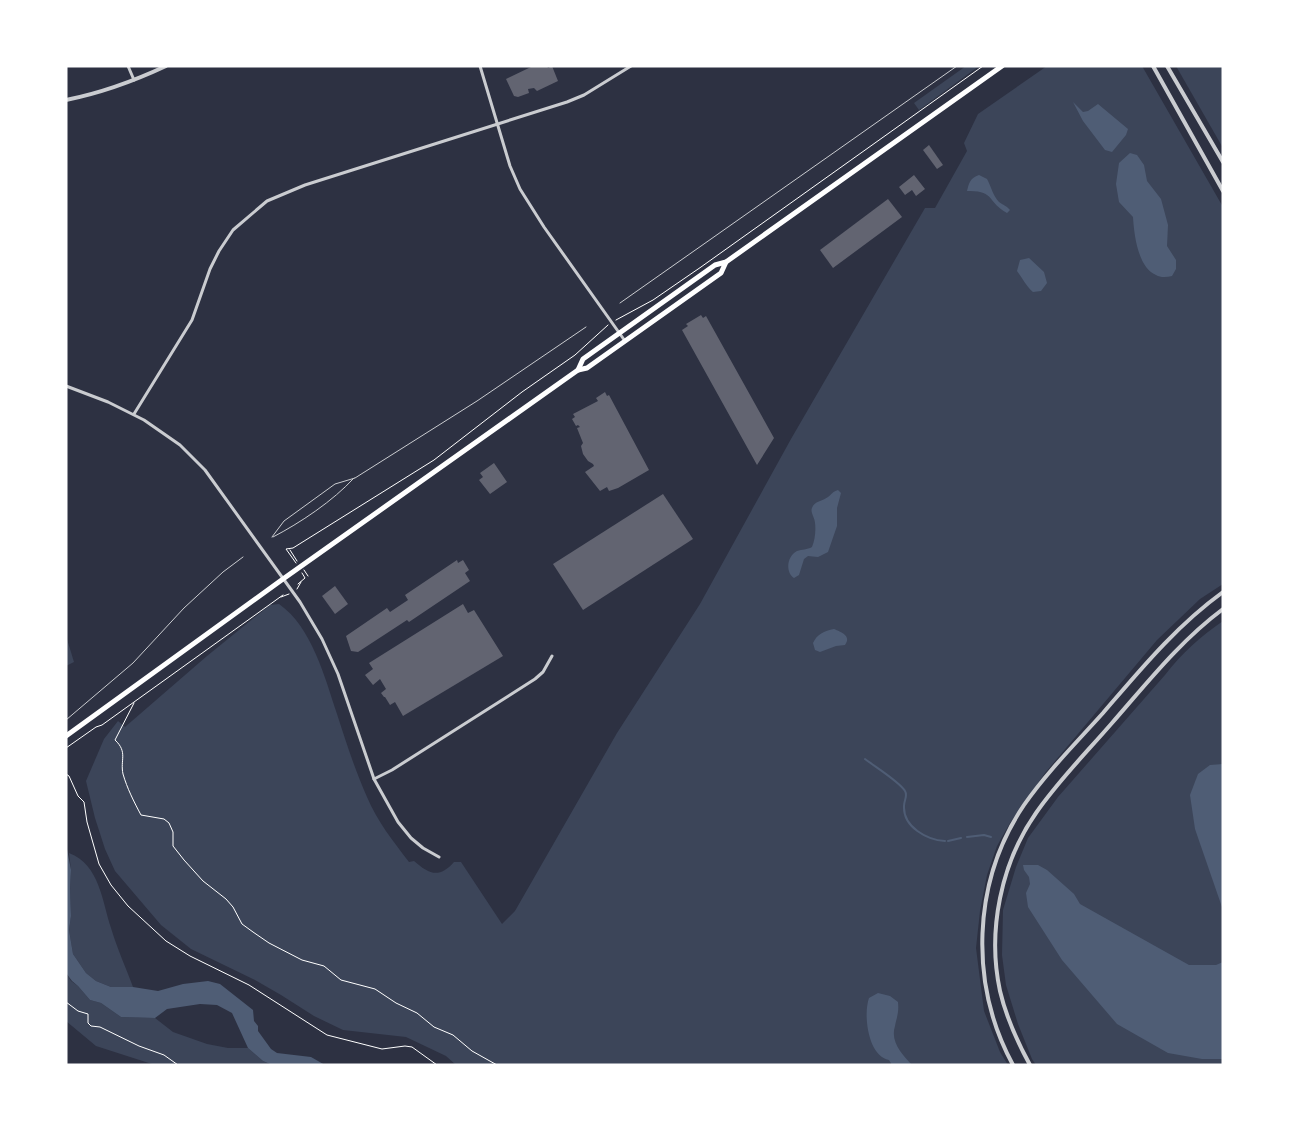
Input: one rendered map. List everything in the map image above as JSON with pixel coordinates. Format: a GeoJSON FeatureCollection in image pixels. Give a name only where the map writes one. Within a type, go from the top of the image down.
{"type":"FeatureCollection","features":[{"type":"Feature","properties":{"kind":"main road"},"geometry":{"type":"LineString","coordinates":[[578,370],[583,359],[715,265],[726,262],[1002,66]]}},
{"type":"Feature","properties":{"kind":"main road"},"geometry":{"type":"LineString","coordinates":[[66,736],[283,579],[578,370],[587,368],[721,273],[726,262]]}},
{"type":"Feature","properties":{"kind":"street"},"geometry":{"type":"LineString","coordinates":[[128,66],[135,80]]}},
{"type":"Feature","properties":{"kind":"street"},"geometry":{"type":"LineString","coordinates":[[66,100],[89,96],[135,80],[166,66]]}},
{"type":"Feature","properties":{"kind":"street"},"geometry":{"type":"LineString","coordinates":[[480,66],[510,166],[520,189],[544,227],[625,341]]}},
{"type":"Feature","properties":{"kind":"street"},"geometry":{"type":"LineString","coordinates":[[134,414],[192,320],[210,269],[219,251],[234,230],[258,208],[277,196],[305,185],[584,95],[631,66]]}},
{"type":"Feature","properties":{"kind":"street"},"geometry":{"type":"LineString","coordinates":[[1153,66],[1223,190]]}},
{"type":"Feature","properties":{"kind":"street"},"geometry":{"type":"LineString","coordinates":[[1167,66],[1223,162]]}},
{"type":"Feature","properties":{"kind":"street"},"geometry":{"type":"LineString","coordinates":[[66,386],[134,414],[174,440],[205,470],[300,602],[326,646],[338,674],[374,779],[398,822],[411,838],[423,848],[439,857]]}},
{"type":"Feature","properties":{"kind":"street"},"geometry":{"type":"LineString","coordinates":[[1013,1065],[993,1017],[984,978],[982,948],[983,916],[997,857],[1024,805],[1044,780],[1161,646],[1199,609],[1223,592]]}},
{"type":"Feature","properties":{"kind":"street"},"geometry":{"type":"LineString","coordinates":[[1030,1065],[1012,1030],[1006,1012],[1000,991],[996,958],[996,932],[1000,899],[1016,849],[1036,814],[1061,782],[1171,655],[1223,609]]}},
{"type":"Feature","properties":{"kind":"street"},"geometry":{"type":"LineString","coordinates":[[374,779],[392,770],[535,679],[544,672],[552,656]]}},
{"type":"Feature","properties":{"kind":"lane"},"geometry":{"type":"LineString","coordinates":[[620,303],[957,66]]}},
{"type":"Feature","properties":{"kind":"lane"},"geometry":{"type":"LineString","coordinates":[[355,478],[335,484],[284,521],[272,537],[288,529],[342,491],[355,478],[586,327]]}},
{"type":"Feature","properties":{"kind":"lane"},"geometry":{"type":"LineString","coordinates":[[66,720],[133,663],[184,608],[223,572],[243,557]]}},
{"type":"Feature","properties":{"kind":"path"},"geometry":{"type":"LineString","coordinates":[[620,317],[653,300],[701,267],[983,66]]}},
{"type":"Feature","properties":{"kind":"path"},"geometry":{"type":"LineString","coordinates":[[286,549],[293,548],[318,533],[434,460],[522,392],[575,355],[602,329]]}},
{"type":"Feature","properties":{"kind":"path"},"geometry":{"type":"LineString","coordinates":[[289,549],[292,554]]}},
{"type":"Feature","properties":{"kind":"path"},"geometry":{"type":"LineString","coordinates":[[298,584],[307,577],[306,574]]}},
{"type":"Feature","properties":{"kind":"path"},"geometry":{"type":"LineString","coordinates":[[298,588],[301,581]]}},
{"type":"Feature","properties":{"kind":"path"},"geometry":{"type":"LineString","coordinates":[[66,748],[134,703],[283,595]]}},
{"type":"Feature","properties":{"kind":"path"},"geometry":{"type":"LineString","coordinates":[[280,597],[286,595]]}},
{"type":"Feature","properties":{"kind":"path"},"geometry":{"type":"LineString","coordinates":[[134,703],[115,740],[120,744],[124,756],[122,772],[133,801],[142,815],[164,819],[169,823],[173,832],[173,846],[204,881],[226,899],[233,907],[242,924],[269,943],[302,960],[324,966],[341,980],[375,989],[396,1003],[417,1013],[434,1027],[453,1035],[472,1051],[497,1065]]}},
{"type":"Feature","properties":{"kind":"path"},"geometry":{"type":"LineString","coordinates":[[66,774],[69,776],[78,796],[84,802],[86,822],[99,864],[111,885],[128,906],[166,941],[190,956],[249,986],[327,1036],[382,1049],[412,1047],[437,1065]]}},
{"type":"Feature","properties":{"kind":"path"},"geometry":{"type":"LineString","coordinates":[[66,1002],[78,1011],[88,1014],[88,1023],[91,1026],[100,1026],[139,1046],[164,1055],[178,1065]]}},
{"type":"Feature","properties":{"kind":"shaded area"},"geometry":{"type":"Polygon","coordinates":[[[966,66],[979,66],[919,110],[914,103],[966,66]]]}},
{"type":"Feature","properties":{"kind":"shaded area"},"geometry":{"type":"Polygon","coordinates":[[[1047,66],[1142,66],[1223,207],[1223,584],[1200,599],[1157,640],[1045,773],[1010,823],[997,846],[987,875],[980,911],[976,948],[984,1011],[1000,1052],[1008,1065],[456,1065],[446,1056],[406,1037],[343,1030],[314,1016],[255,980],[191,949],[161,925],[115,871],[105,849],[95,818],[86,781],[104,739],[118,721],[125,727],[207,656],[270,605],[279,604],[290,614],[309,639],[328,685],[359,777],[371,806],[386,831],[409,862],[414,861],[429,872],[439,873],[454,862],[461,862],[502,924],[515,911],[617,733],[700,604],[791,439],[925,208],[935,208],[967,151],[964,143],[978,114],[1047,66]]]}},
{"type":"Feature","properties":{"kind":"shaded area"},"geometry":{"type":"Polygon","coordinates":[[[1176,66],[1223,66],[1223,148],[1176,66]]]}},
{"type":"Feature","properties":{"kind":"shaded area"},"geometry":{"type":"Polygon","coordinates":[[[1073,102],[1083,112],[1098,104],[1128,129],[1126,135],[1112,152],[1105,150],[1083,121],[1073,102]]]}},
{"type":"Feature","properties":{"kind":"shaded area"},"geometry":{"type":"Polygon","coordinates":[[[1130,153],[1137,155],[1144,165],[1147,181],[1161,199],[1168,225],[1167,246],[1176,260],[1176,269],[1172,276],[1158,276],[1145,265],[1138,250],[1133,217],[1119,202],[1116,184],[1119,163],[1130,153]]]}},
{"type":"Feature","properties":{"kind":"shaded area"},"geometry":{"type":"Polygon","coordinates":[[[979,175],[987,179],[997,200],[1010,210],[1007,213],[982,192],[967,191],[970,181],[979,175]]]}},
{"type":"Feature","properties":{"kind":"shaded area"},"geometry":{"type":"Polygon","coordinates":[[[1029,258],[1044,272],[1047,283],[1041,291],[1033,292],[1017,271],[1020,260],[1029,258]]]}},
{"type":"Feature","properties":{"kind":"shaded area"},"geometry":{"type":"Polygon","coordinates":[[[838,490],[841,493],[837,508],[837,526],[828,552],[818,557],[808,556],[804,559],[799,575],[794,578],[788,568],[791,556],[797,551],[812,547],[814,541],[815,521],[812,511],[813,506],[838,490]]]}},
{"type":"Feature","properties":{"kind":"shaded area"},"geometry":{"type":"Polygon","coordinates":[[[1223,621],[1223,1065],[1036,1065],[1018,1024],[1006,985],[1002,955],[1003,910],[1016,867],[1028,838],[1058,797],[1185,652],[1223,621]]]}},
{"type":"Feature","properties":{"kind":"shaded area"},"geometry":{"type":"Polygon","coordinates":[[[834,629],[846,637],[847,642],[845,645],[820,652],[815,650],[813,643],[817,637],[824,632],[834,629]]]}},
{"type":"Feature","properties":{"kind":"shaded area"},"geometry":{"type":"Polygon","coordinates":[[[66,636],[74,662],[66,666],[66,636]]]}},
{"type":"Feature","properties":{"kind":"shaded area"},"geometry":{"type":"Polygon","coordinates":[[[1223,764],[1223,910],[1195,829],[1190,795],[1198,774],[1210,765],[1223,764]]]}},
{"type":"Feature","properties":{"kind":"shaded area"},"geometry":{"type":"Polygon","coordinates":[[[66,844],[71,870],[71,916],[69,930],[73,954],[86,973],[96,981],[111,987],[133,987],[158,991],[183,984],[208,981],[220,984],[253,1010],[254,1021],[258,1026],[258,1031],[271,1049],[277,1053],[311,1057],[325,1065],[272,1065],[263,1061],[248,1048],[232,1013],[217,1005],[200,1004],[167,1009],[155,1018],[121,1017],[101,1003],[90,1000],[66,973],[66,844]]]}},
{"type":"Feature","properties":{"kind":"shaded area"},"geometry":{"type":"Polygon","coordinates":[[[69,853],[87,866],[94,875],[116,943],[133,987],[111,987],[96,981],[86,973],[73,954],[69,930],[71,916],[71,870],[69,853]]]}},
{"type":"Feature","properties":{"kind":"shaded area"},"geometry":{"type":"Polygon","coordinates":[[[1023,865],[1038,865],[1047,870],[1074,894],[1080,904],[1189,965],[1216,965],[1223,962],[1223,1059],[1202,1059],[1168,1053],[1117,1024],[1062,960],[1028,907],[1026,893],[1030,884],[1023,865]]]}},
{"type":"Feature","properties":{"kind":"shaded area"},"geometry":{"type":"Polygon","coordinates":[[[66,973],[71,981],[90,1000],[101,1003],[121,1017],[155,1018],[173,1032],[207,1044],[228,1048],[248,1048],[263,1061],[272,1065],[155,1065],[96,1046],[66,1021],[66,973]]]}},
{"type":"Feature","properties":{"kind":"shaded area"},"geometry":{"type":"Polygon","coordinates":[[[878,993],[890,996],[898,1002],[894,1037],[904,1057],[912,1065],[892,1065],[889,1060],[882,1057],[876,1051],[872,1043],[867,1024],[867,1005],[869,998],[878,993]]]}},
{"type":"Feature","properties":{"kind":"building"},"geometry":{"type":"Polygon","coordinates":[[[533,66],[547,66],[548,68],[552,66],[558,81],[537,91],[534,88],[528,89],[529,93],[518,97],[514,96],[506,79],[533,66]]]}},
{"type":"Feature","properties":{"kind":"building"},"geometry":{"type":"Polygon","coordinates":[[[929,145],[943,165],[937,169],[923,150],[929,145]]]}},
{"type":"Feature","properties":{"kind":"building"},"geometry":{"type":"Polygon","coordinates":[[[914,175],[925,189],[916,196],[912,190],[905,195],[899,187],[914,175]]]}},
{"type":"Feature","properties":{"kind":"building"},"geometry":{"type":"Polygon","coordinates":[[[888,199],[902,217],[833,268],[820,250],[888,199]]]}},
{"type":"Feature","properties":{"kind":"building"},"geometry":{"type":"Polygon","coordinates":[[[701,315],[703,318],[706,316],[774,438],[757,465],[682,330],[688,326],[686,324],[701,315]]]}},
{"type":"Feature","properties":{"kind":"building"},"geometry":{"type":"Polygon","coordinates":[[[605,392],[607,396],[609,395],[649,470],[618,488],[609,491],[607,487],[600,491],[585,472],[594,466],[583,454],[581,446],[583,443],[577,428],[580,427],[576,426],[572,419],[575,417],[573,414],[598,401],[596,398],[605,392]]]}},
{"type":"Feature","properties":{"kind":"building"},"geometry":{"type":"Polygon","coordinates":[[[494,463],[507,482],[490,494],[479,480],[483,477],[480,473],[494,463]]]}},
{"type":"Feature","properties":{"kind":"building"},"geometry":{"type":"Polygon","coordinates":[[[663,494],[693,539],[583,610],[553,564],[663,494]]]}},
{"type":"Feature","properties":{"kind":"building"},"geometry":{"type":"Polygon","coordinates":[[[457,560],[458,563],[463,560],[469,570],[465,573],[470,581],[409,622],[407,620],[358,652],[351,651],[346,636],[387,608],[390,612],[408,600],[405,595],[457,560]]]}},
{"type":"Feature","properties":{"kind":"building"},"geometry":{"type":"Polygon","coordinates":[[[335,586],[348,604],[335,614],[322,596],[335,586]]]}},
{"type":"Feature","properties":{"kind":"building"},"geometry":{"type":"Polygon","coordinates":[[[463,604],[468,613],[474,610],[503,656],[403,716],[395,702],[390,705],[381,693],[386,689],[380,679],[373,685],[365,675],[373,669],[369,663],[463,604]]]}},
{"type":"Feature","properties":{"kind":"waterway"},"geometry":{"type":"LineString","coordinates":[[865,759],[893,779],[905,791],[905,813],[907,820],[912,826],[924,835],[945,841]]}},
{"type":"Feature","properties":{"kind":"waterway"},"geometry":{"type":"LineString","coordinates":[[967,837],[984,835],[991,837]]}},
{"type":"Feature","properties":{"kind":"waterway"},"geometry":{"type":"LineString","coordinates":[[948,841],[961,838]]}}]}
